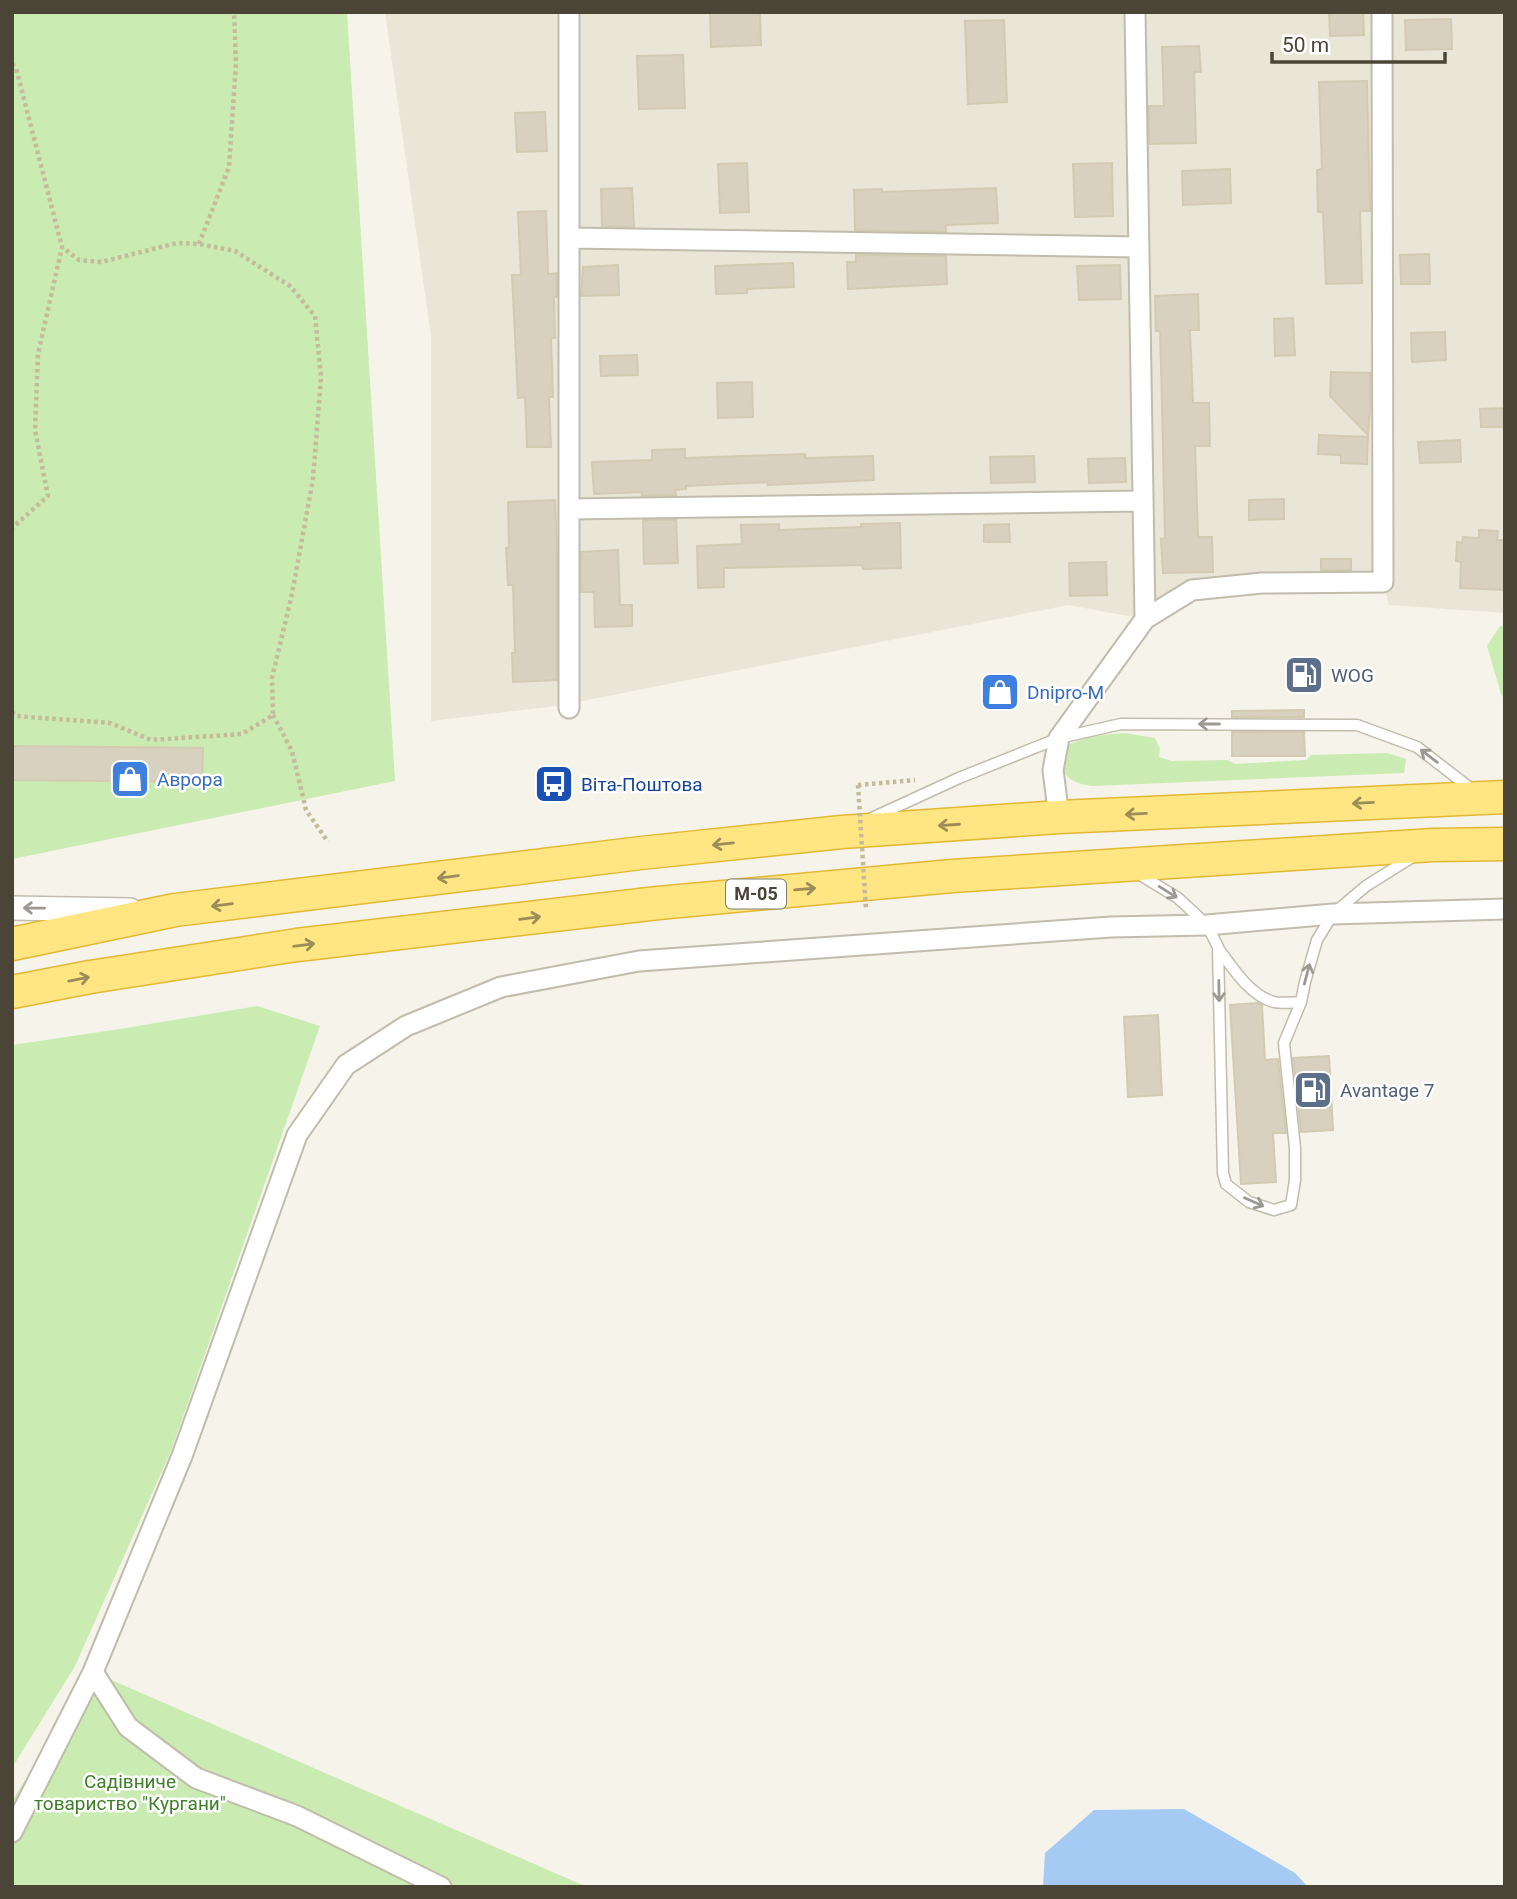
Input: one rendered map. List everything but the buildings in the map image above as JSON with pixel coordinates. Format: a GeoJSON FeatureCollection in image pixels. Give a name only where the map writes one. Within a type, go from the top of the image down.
{"type":"FeatureCollection","features":[{"type":"Feature","properties":{"kind":"highway"},"geometry":{"type":"LineString","coordinates":[[12,944],[176,910],[842,832],[1059,817],[1494,798]]}},
{"type":"Feature","properties":{"kind":"highway","name":"М-05"},"geometry":{"type":"LineString","coordinates":[[12,992],[90,977],[297,945],[658,902],[952,876],[1433,845],[1505,844]]}},
{"type":"Feature","properties":{"kind":"street"},"geometry":{"type":"LineString","coordinates":[[569,12],[569,708]]}},
{"type":"Feature","properties":{"kind":"street"},"geometry":{"type":"LineString","coordinates":[[1135,12],[1145,619]]}},
{"type":"Feature","properties":{"kind":"street"},"geometry":{"type":"LineString","coordinates":[[1059,817],[1053,770],[1059,738],[1145,619],[1192,590],[1262,583],[1383,582],[1382,12]]}},
{"type":"Feature","properties":{"kind":"street"},"geometry":{"type":"LineString","coordinates":[[569,239],[1139,247]]}},
{"type":"Feature","properties":{"kind":"street"},"geometry":{"type":"LineString","coordinates":[[569,509],[1143,501]]}},
{"type":"Feature","properties":{"kind":"street"},"geometry":{"type":"LineString","coordinates":[[12,908],[176,910]]}},
{"type":"Feature","properties":{"kind":"street"},"geometry":{"type":"LineString","coordinates":[[12,1832],[93,1672],[183,1456],[297,1135],[345,1065],[406,1026],[502,987],[639,961],[1111,927],[1207,925],[1333,914],[1505,909]]}},
{"type":"Feature","properties":{"kind":"street"},"geometry":{"type":"LineString","coordinates":[[93,1672],[128,1727],[196,1777],[297,1816],[441,1887]]}},
{"type":"Feature","properties":{"kind":"lane"},"geometry":{"type":"LineString","coordinates":[[842,832],[958,778],[1059,738],[1121,724],[1357,725],[1417,747],[1494,798]]}},
{"type":"Feature","properties":{"kind":"lane"},"geometry":{"type":"LineString","coordinates":[[1218,947],[1223,1173],[1226,1184],[1249,1202],[1274,1210],[1292,1205],[1295,1148],[1284,1043],[1301,1002],[1317,940],[1333,914],[1366,886],[1433,845]]}},
{"type":"Feature","properties":{"kind":"lane"},"geometry":{"type":"LineString","coordinates":[[1124,865],[1178,898],[1207,925],[1218,947],[1247,985],[1261,996],[1275,1002],[1301,1002]]}},
{"type":"Feature","properties":{"kind":"path"},"geometry":{"type":"LineString","coordinates":[[199,244],[229,167],[236,63],[234,12]]}},
{"type":"Feature","properties":{"kind":"path"},"geometry":{"type":"LineString","coordinates":[[12,64],[16,68],[62,247],[38,354],[35,430],[48,496],[12,528]]}},
{"type":"Feature","properties":{"kind":"path"},"geometry":{"type":"LineString","coordinates":[[62,247],[79,260],[101,262],[177,243],[235,251],[290,286],[315,316],[321,377],[313,479],[292,594],[272,678],[273,715],[292,751],[306,810],[328,842]]}},
{"type":"Feature","properties":{"kind":"path"},"geometry":{"type":"LineString","coordinates":[[12,712],[16,716],[110,723],[151,740],[242,734],[273,715]]}},
{"type":"Feature","properties":{"kind":"path"},"geometry":{"type":"LineString","coordinates":[[866,909],[858,785],[921,779]]}},
{"type":"Feature","properties":{"kind":"shaded area"},"geometry":{"type":"Polygon","coordinates":[[[385,12],[1505,12],[1505,613],[1389,605],[1383,582],[1192,590],[1145,619],[1068,605],[557,706],[431,721],[431,336],[385,12]]]}},
{"type":"Feature","properties":{"kind":"green space"},"geometry":{"type":"Polygon","coordinates":[[[12,12],[347,12],[395,781],[12,859],[12,12]]]}},
{"type":"Feature","properties":{"kind":"green space"},"geometry":{"type":"Polygon","coordinates":[[[1500,626],[1505,627],[1505,700],[1487,646],[1500,626]]]}},
{"type":"Feature","properties":{"kind":"green space"},"geometry":{"type":"Polygon","coordinates":[[[1125,733],[1155,738],[1160,749],[1159,757],[1171,761],[1227,760],[1235,764],[1306,760],[1311,755],[1387,753],[1406,759],[1404,773],[1093,786],[1071,780],[1067,776],[1062,764],[1063,748],[1101,735],[1125,733]]]}},
{"type":"Feature","properties":{"kind":"green space"},"geometry":{"type":"Polygon","coordinates":[[[257,1006],[320,1026],[171,1451],[75,1666],[12,1768],[12,1045],[257,1006]]]}},
{"type":"Feature","properties":{"kind":"green space","name":"Садівниче товариство \"Кургани\""},"geometry":{"type":"Polygon","coordinates":[[[93,1672],[587,1887],[12,1887],[12,1801],[93,1672]]]}},
{"type":"Feature","properties":{"kind":"water"},"geometry":{"type":"Polygon","coordinates":[[[1184,1809],[1295,1873],[1308,1887],[1043,1887],[1045,1853],[1094,1810],[1184,1809]]]}},
{"type":"Feature","properties":{"kind":"place","name":"WOG"},"geometry":{"type":"Point","coordinates":[1304,675]}},
{"type":"Feature","properties":{"kind":"place","name":"Dnipro-M"},"geometry":{"type":"Point","coordinates":[1000,692]}},
{"type":"Feature","properties":{"kind":"place","name":"Аврора"},"geometry":{"type":"Point","coordinates":[130,779]}},
{"type":"Feature","properties":{"kind":"place","name":"Віта-Поштова"},"geometry":{"type":"Point","coordinates":[554,784]}},
{"type":"Feature","properties":{"kind":"place","name":"Avantage 7"},"geometry":{"type":"Point","coordinates":[1313,1090]}}]}
